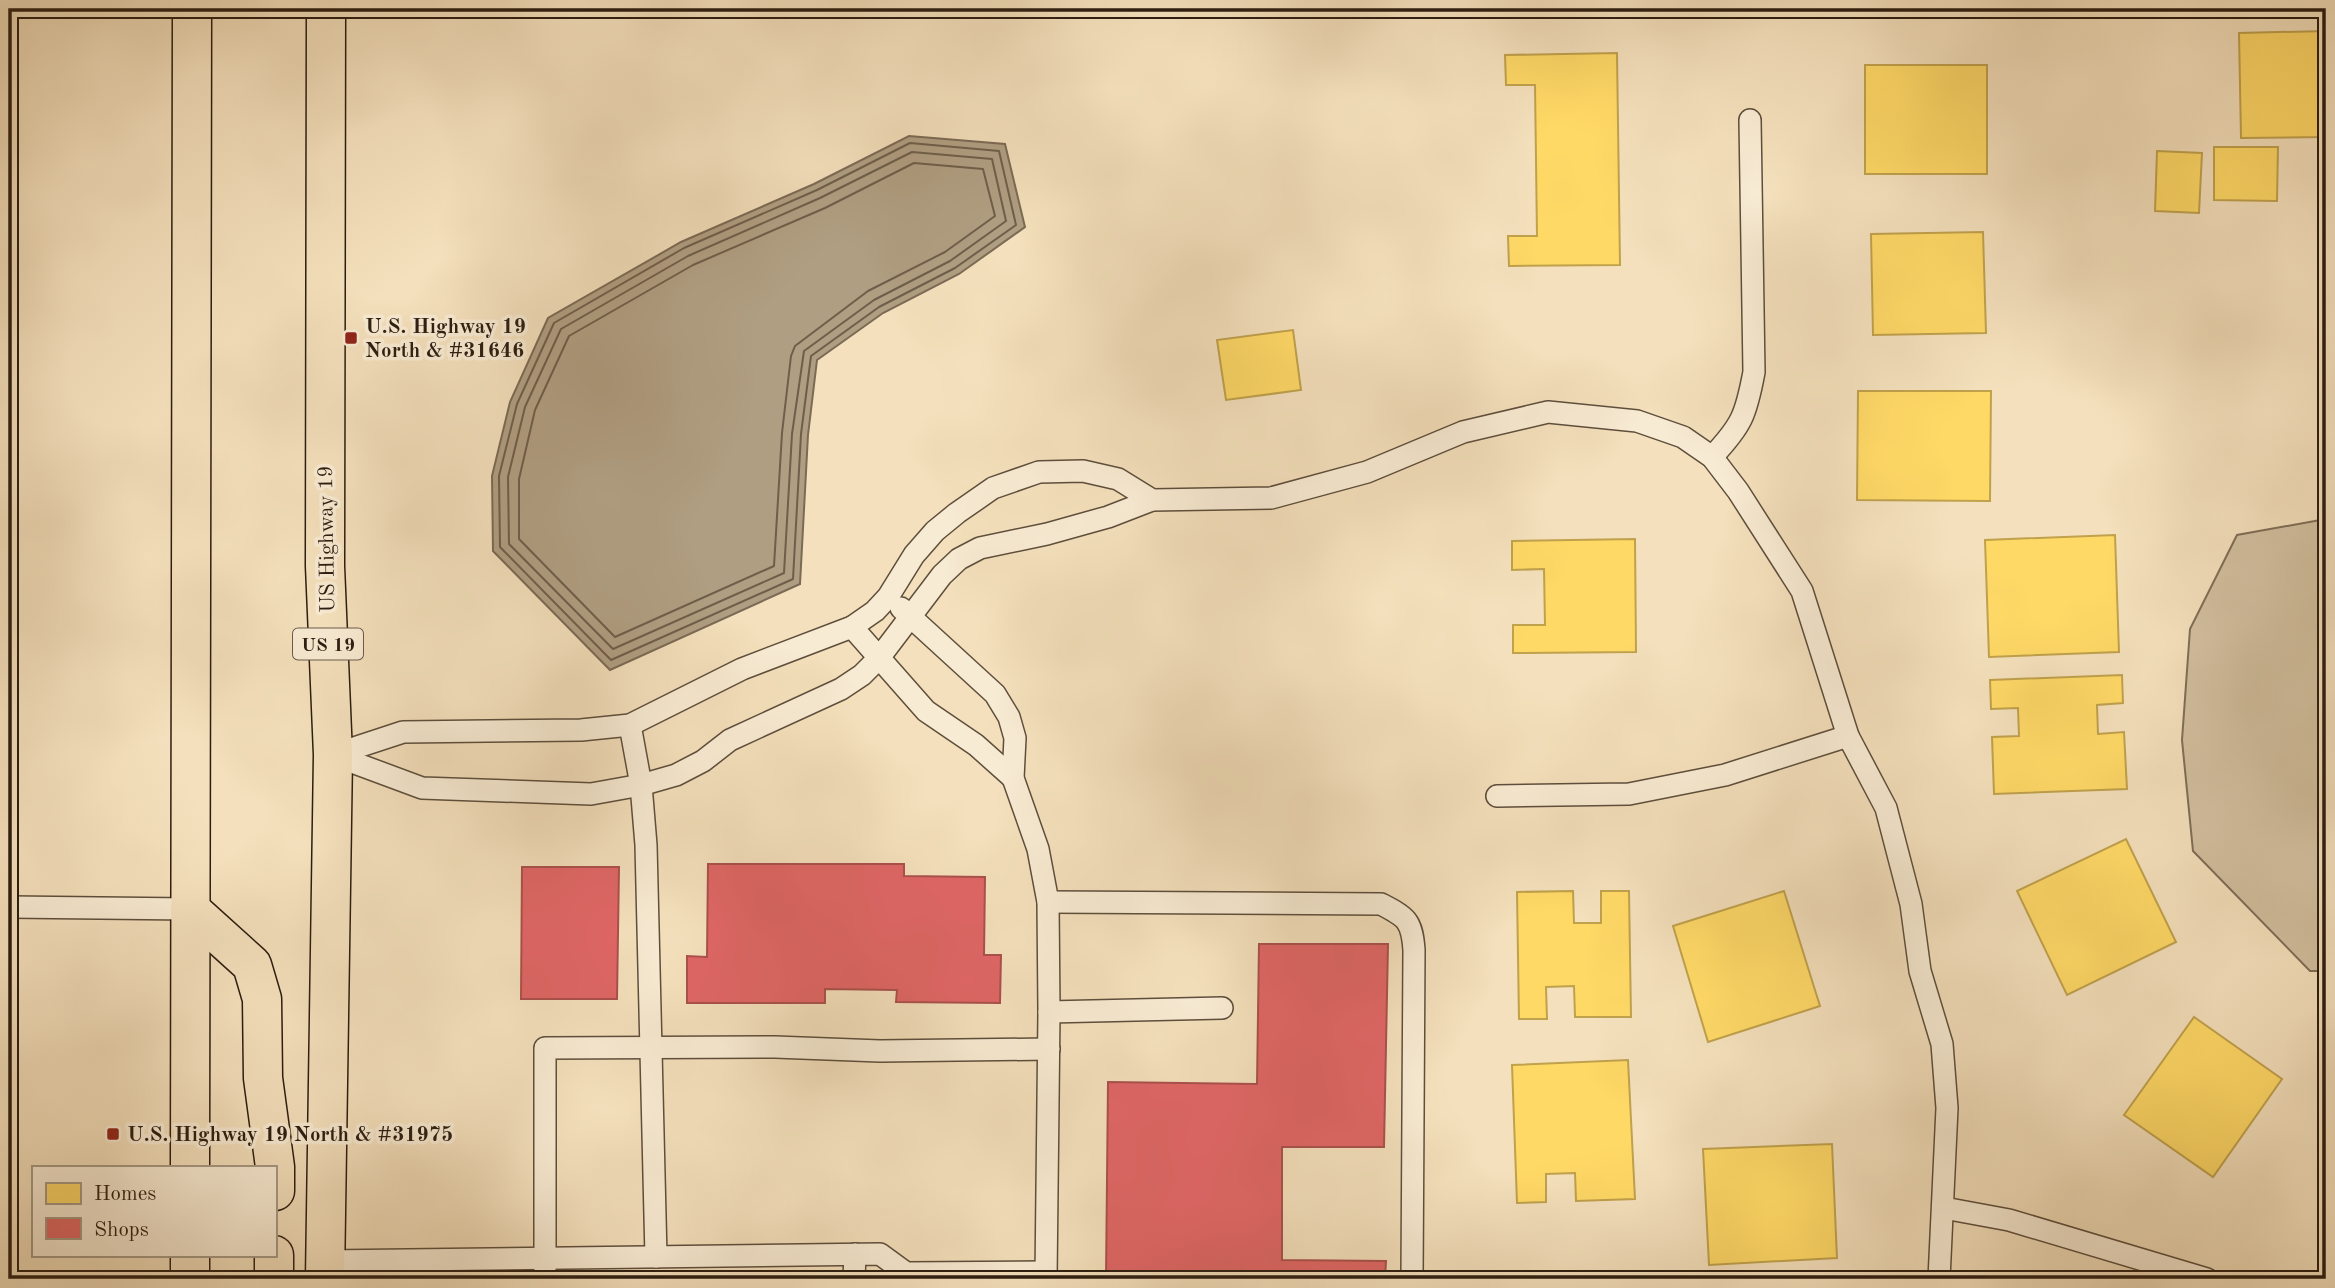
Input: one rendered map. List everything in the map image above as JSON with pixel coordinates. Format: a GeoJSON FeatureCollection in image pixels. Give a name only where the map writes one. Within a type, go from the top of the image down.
{"type":"FeatureCollection","features":[{"type":"Feature","properties":{"kind":"highway"},"geometry":{"type":"LineString","coordinates":[[190,1166],[192,9]]}},
{"type":"Feature","properties":{"kind":"highway","name":"US Highway 19"},"geometry":{"type":"LineString","coordinates":[[325,1270],[333,755],[325,566],[326,9]]}},
{"type":"Feature","properties":{"kind":"highway"},"geometry":{"type":"LineString","coordinates":[[190,909],[252,965],[262,999],[262,1078],[275,1166]]}},
{"type":"Feature","properties":{"kind":"highway"},"geometry":{"type":"LineString","coordinates":[[190,1256],[190,1279]]}},
{"type":"Feature","properties":{"kind":"highway"},"geometry":{"type":"LineString","coordinates":[[274,1256],[274,1279]]}},
{"type":"Feature","properties":{"kind":"lane"},"geometry":{"type":"LineString","coordinates":[[1712,457],[1732,436],[1748,409],[1754,372],[1750,121]]}},
{"type":"Feature","properties":{"kind":"lane"},"geometry":{"type":"LineString","coordinates":[[333,755],[422,788],[591,794],[641,785],[676,775],[703,761],[730,740],[841,689],[862,675],[879,658],[942,575],[959,559],[980,548],[1059,531],[1108,517],[1152,500],[1271,498],[1367,472],[1463,432],[1548,412],[1637,421],[1683,437],[1712,457],[1738,491],[1802,591],[1848,736],[1886,808],[1911,904],[1920,971],[1942,1044],[1947,1108],[1939,1279]]}},
{"type":"Feature","properties":{"kind":"lane"},"geometry":{"type":"LineString","coordinates":[[333,755],[403,732],[581,730],[630,725],[742,669],[852,627],[875,611],[888,597],[914,555],[935,531],[993,488],[1039,472],[1083,471],[1118,479],[1152,500]]}},
{"type":"Feature","properties":{"kind":"lane"},"geometry":{"type":"LineString","coordinates":[[325,1270],[545,1269],[656,1257],[880,1254],[906,1273],[1046,1276],[1048,902],[1038,849],[1013,778],[1015,738],[1009,717],[995,694],[888,597]]}},
{"type":"Feature","properties":{"kind":"lane"},"geometry":{"type":"LineString","coordinates":[[852,627],[926,710],[976,745],[1013,778]]}},
{"type":"Feature","properties":{"kind":"lane"},"geometry":{"type":"LineString","coordinates":[[630,725],[641,785],[646,845],[656,1257]]}},
{"type":"Feature","properties":{"kind":"lane"},"geometry":{"type":"LineString","coordinates":[[1497,796],[1629,794],[1725,775],[1848,736]]}},
{"type":"Feature","properties":{"kind":"lane"},"geometry":{"type":"LineString","coordinates":[[1048,902],[1381,904],[1404,916],[1413,934],[1414,950],[1412,1279]]}},
{"type":"Feature","properties":{"kind":"lane"},"geometry":{"type":"LineString","coordinates":[[9,908],[190,909]]}},
{"type":"Feature","properties":{"kind":"lane"},"geometry":{"type":"LineString","coordinates":[[1049,1012],[1222,1008]]}},
{"type":"Feature","properties":{"kind":"lane"},"geometry":{"type":"LineString","coordinates":[[545,1269],[545,1048],[880,1051],[1049,1049]]}},
{"type":"Feature","properties":{"kind":"lane"},"geometry":{"type":"LineString","coordinates":[[1944,1208],[2009,1220],[2207,1279]]}},
{"type":"Feature","properties":{"kind":"lane"},"geometry":{"type":"LineString","coordinates":[[854,1279],[855,1254]]}},
{"type":"Feature","properties":{"kind":"shaded area"},"geometry":{"type":"Polygon","coordinates":[[[2326,519],[2326,971],[2310,971],[2193,851],[2182,740],[2190,629],[2237,535],[2326,519]]]}},
{"type":"Feature","properties":{"kind":"water"},"geometry":{"type":"Polygon","coordinates":[[[909,136],[1005,144],[1025,227],[959,274],[883,313],[817,360],[808,435],[800,584],[610,670],[493,551],[492,476],[510,402],[548,318],[681,242],[814,184],[909,136]]]}},
{"type":"Feature","properties":{"kind":"building: Homes"},"geometry":{"type":"Polygon","coordinates":[[[2326,31],[2326,137],[2241,138],[2239,33],[2326,31]]]}},
{"type":"Feature","properties":{"kind":"building: Homes"},"geometry":{"type":"Polygon","coordinates":[[[1617,53],[1620,265],[1509,266],[1508,236],[1537,236],[1535,85],[1506,85],[1505,55],[1617,53]]]}},
{"type":"Feature","properties":{"kind":"building: Homes"},"geometry":{"type":"Polygon","coordinates":[[[1865,65],[1987,65],[1987,174],[1865,174],[1865,65]]]}},
{"type":"Feature","properties":{"kind":"building: Homes"},"geometry":{"type":"Polygon","coordinates":[[[2214,147],[2278,147],[2277,201],[2214,200],[2214,147]]]}},
{"type":"Feature","properties":{"kind":"building: Homes"},"geometry":{"type":"Polygon","coordinates":[[[2157,151],[2202,153],[2199,213],[2155,211],[2157,151]]]}},
{"type":"Feature","properties":{"kind":"building: Homes"},"geometry":{"type":"Polygon","coordinates":[[[1983,232],[1986,333],[1873,335],[1871,234],[1983,232]]]}},
{"type":"Feature","properties":{"kind":"building: Homes"},"geometry":{"type":"Polygon","coordinates":[[[1293,330],[1301,390],[1226,400],[1217,340],[1293,330]]]}},
{"type":"Feature","properties":{"kind":"building: Homes"},"geometry":{"type":"Polygon","coordinates":[[[1858,391],[1991,391],[1990,501],[1857,500],[1858,391]]]}},
{"type":"Feature","properties":{"kind":"building: Homes"},"geometry":{"type":"Polygon","coordinates":[[[2115,535],[2119,652],[1989,657],[1985,540],[2115,535]]]}},
{"type":"Feature","properties":{"kind":"building: Homes"},"geometry":{"type":"Polygon","coordinates":[[[1635,539],[1636,652],[1513,653],[1513,625],[1545,625],[1544,569],[1512,570],[1512,541],[1635,539]]]}},
{"type":"Feature","properties":{"kind":"building: Homes"},"geometry":{"type":"Polygon","coordinates":[[[2122,675],[2123,703],[2097,705],[2098,734],[2124,732],[2127,789],[1994,794],[1992,737],[2019,736],[2018,708],[1991,709],[1990,680],[2122,675]]]}},
{"type":"Feature","properties":{"kind":"building: Homes"},"geometry":{"type":"Polygon","coordinates":[[[2126,839],[2176,942],[2067,995],[2017,891],[2126,839]]]}},
{"type":"Feature","properties":{"kind":"building: Homes"},"geometry":{"type":"Polygon","coordinates":[[[1573,891],[1574,923],[1601,923],[1601,891],[1629,891],[1631,1017],[1575,1017],[1574,986],[1546,987],[1547,1019],[1519,1019],[1517,892],[1573,891]]]}},
{"type":"Feature","properties":{"kind":"building: Homes"},"geometry":{"type":"Polygon","coordinates":[[[1784,891],[1820,1006],[1708,1042],[1673,926],[1784,891]]]}},
{"type":"Feature","properties":{"kind":"building: Homes"},"geometry":{"type":"Polygon","coordinates":[[[2194,1017],[2282,1079],[2213,1177],[2124,1115],[2194,1017]]]}},
{"type":"Feature","properties":{"kind":"building: Homes"},"geometry":{"type":"Polygon","coordinates":[[[1628,1060],[1635,1199],[1576,1201],[1575,1173],[1546,1174],[1546,1202],[1517,1203],[1512,1065],[1628,1060]]]}},
{"type":"Feature","properties":{"kind":"building: Homes"},"geometry":{"type":"Polygon","coordinates":[[[1832,1144],[1837,1258],[1709,1265],[1703,1149],[1832,1144]]]}},
{"type":"Feature","properties":{"kind":"building: Shops"},"geometry":{"type":"Polygon","coordinates":[[[708,864],[904,864],[904,876],[985,877],[984,955],[1001,955],[1000,1003],[896,1002],[897,990],[825,989],[825,1003],[687,1003],[687,956],[707,957],[708,864]]]}},
{"type":"Feature","properties":{"kind":"building: Shops"},"geometry":{"type":"Polygon","coordinates":[[[522,867],[619,867],[617,999],[521,999],[522,867]]]}},
{"type":"Feature","properties":{"kind":"building: Shops"},"geometry":{"type":"Polygon","coordinates":[[[1259,944],[1388,944],[1384,1147],[1282,1147],[1282,1260],[1386,1261],[1385,1279],[1106,1279],[1108,1082],[1257,1084],[1259,944]]]}},
{"type":"Feature","properties":{"kind":"place","name":"U.S. Highway 19 North & #31646"},"geometry":{"type":"Point","coordinates":[351,338]}},
{"type":"Feature","properties":{"kind":"place","name":"U.S. Highway 19 North & #31975"},"geometry":{"type":"Point","coordinates":[113,1134]}}]}
